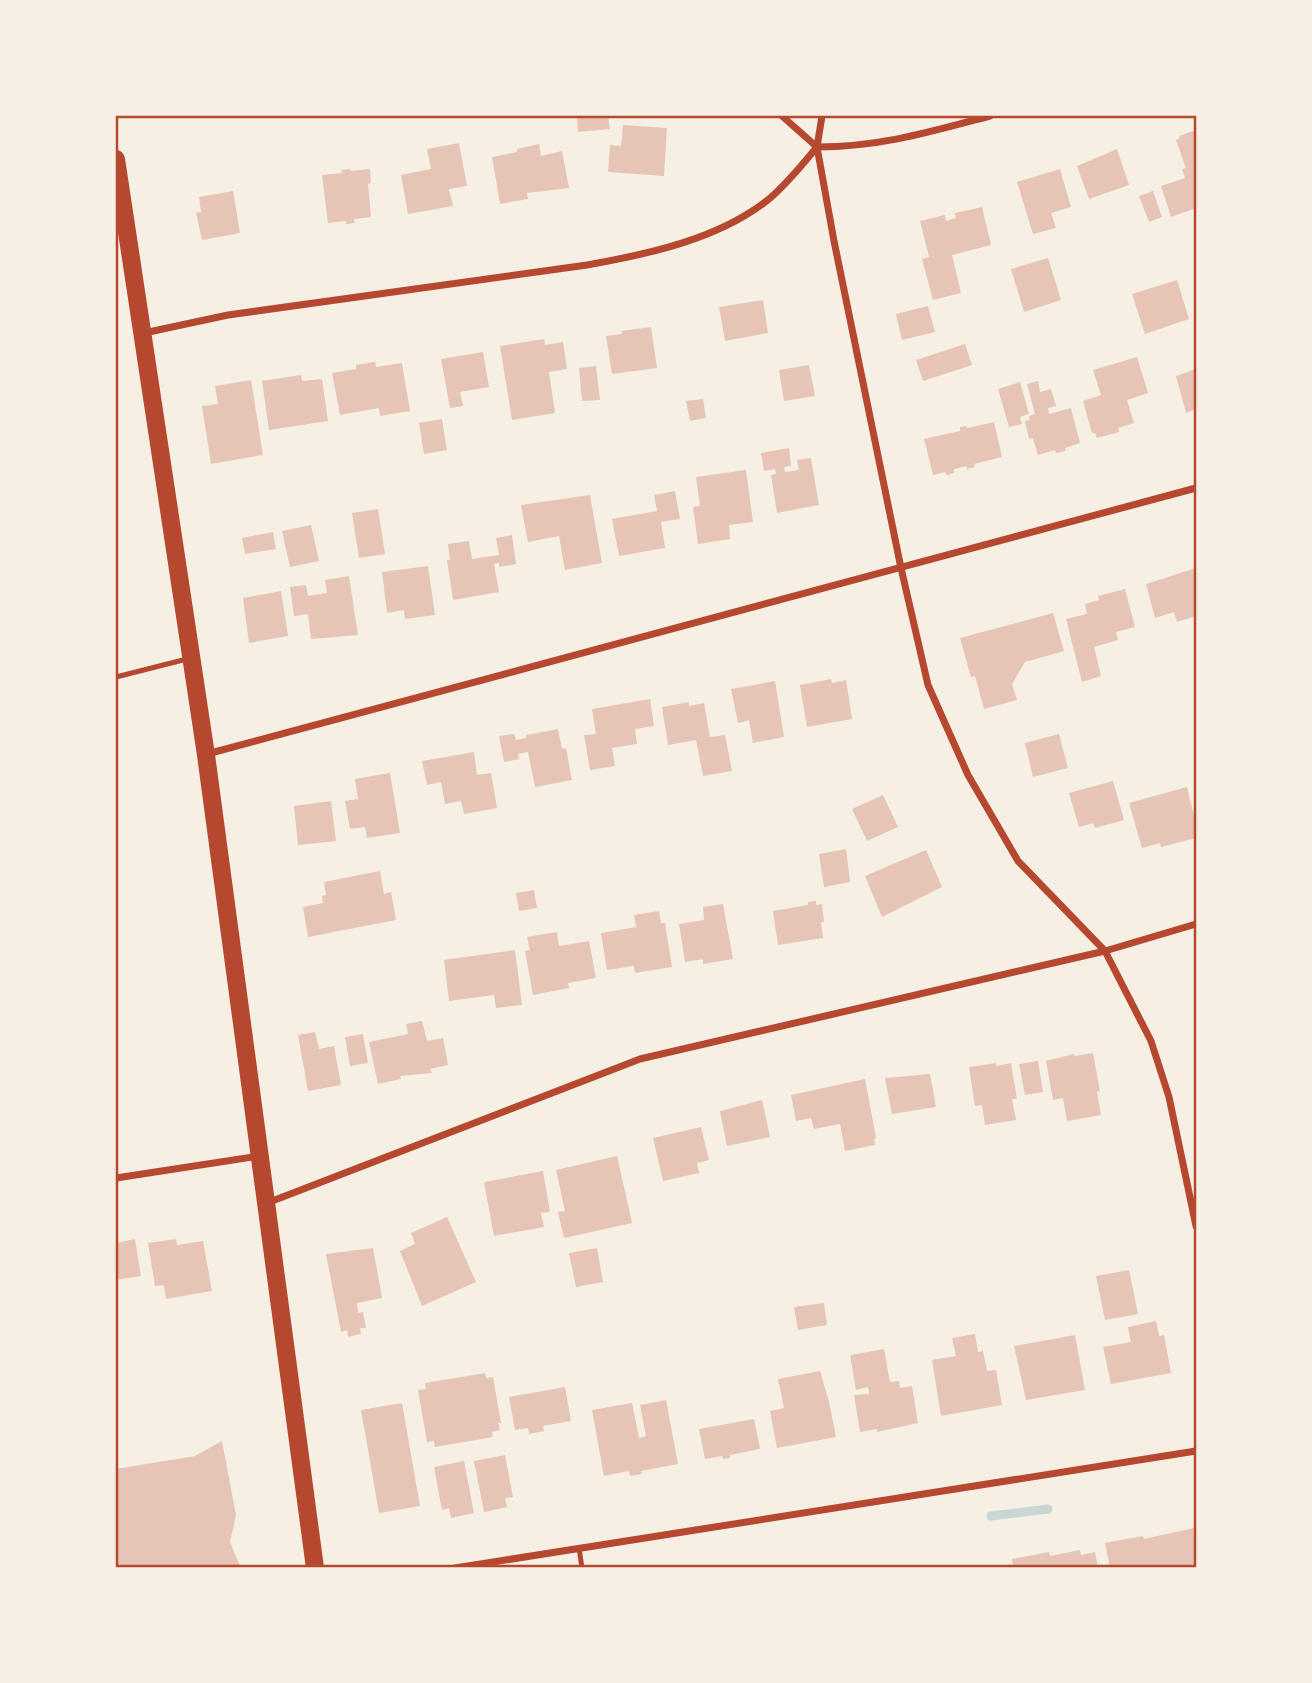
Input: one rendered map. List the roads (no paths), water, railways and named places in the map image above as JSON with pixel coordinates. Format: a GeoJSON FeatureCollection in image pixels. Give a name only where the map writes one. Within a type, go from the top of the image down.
{"type":"FeatureCollection","features":[{"type":"Feature","properties":{"kind":"main road"},"geometry":{"type":"LineString","coordinates":[[116,159],[140,334],[205,755],[315,1567]]}},
{"type":"Feature","properties":{"kind":"street"},"geometry":{"type":"LineString","coordinates":[[782,116],[817,147],[853,147],[889,142],[990,116]]}},
{"type":"Feature","properties":{"kind":"street"},"geometry":{"type":"LineString","coordinates":[[822,116],[817,147],[851,331],[928,685],[968,775],[1018,861],[1105,951],[1152,1041],[1169,1097],[1196,1226]]}},
{"type":"Feature","properties":{"kind":"street"},"geometry":{"type":"LineString","coordinates":[[140,334],[228,315],[587,265],[663,248],[718,229],[747,215],[770,198],[817,147]]}},
{"type":"Feature","properties":{"kind":"street"},"geometry":{"type":"LineString","coordinates":[[205,755],[1196,488]]}},
{"type":"Feature","properties":{"kind":"street"},"geometry":{"type":"LineString","coordinates":[[267,1203],[640,1059],[1105,951],[1196,924]]}},
{"type":"Feature","properties":{"kind":"street"},"geometry":{"type":"LineString","coordinates":[[116,1178],[260,1156]]}},
{"type":"Feature","properties":{"kind":"street"},"geometry":{"type":"LineString","coordinates":[[455,1567],[1196,1451]]}},
{"type":"Feature","properties":{"kind":"lane"},"geometry":{"type":"LineString","coordinates":[[116,677],[191,658]]}},
{"type":"Feature","properties":{"kind":"lane"},"geometry":{"type":"LineString","coordinates":[[579,1548],[582,1567]]}},
{"type":"Feature","properties":{"kind":"waterway"},"geometry":{"type":"LineString","coordinates":[[991,1516],[1048,1509]]}}]}
